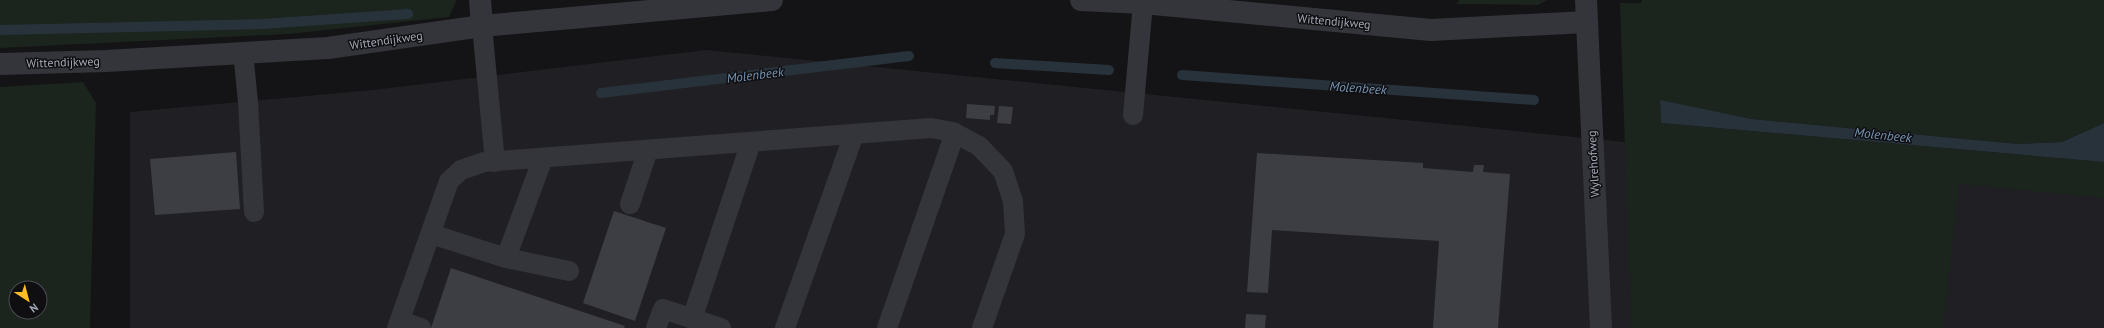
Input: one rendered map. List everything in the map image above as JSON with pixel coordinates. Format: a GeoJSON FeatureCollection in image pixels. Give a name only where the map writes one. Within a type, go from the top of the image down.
{"type":"FeatureCollection","features":[{"type":"Feature","properties":{"kind":"street"},"geometry":{"type":"LineString","coordinates":[[480,0],[482,26]]}},
{"type":"Feature","properties":{"kind":"street","name":"Wittendijkweg"},"geometry":{"type":"LineString","coordinates":[[0,64],[106,61],[328,48],[482,26],[772,0]]}},
{"type":"Feature","properties":{"kind":"street","name":"Wittendijkweg"},"geometry":{"type":"LineString","coordinates":[[1081,0],[1143,3],[1431,30],[1586,22]]}},
{"type":"Feature","properties":{"kind":"street","name":"Wylrehofweg"},"geometry":{"type":"LineString","coordinates":[[1586,0],[1601,328]]}},
{"type":"Feature","properties":{"kind":"lane"},"geometry":{"type":"LineString","coordinates":[[1132,115],[1143,3]]}},
{"type":"Feature","properties":{"kind":"lane"},"geometry":{"type":"LineString","coordinates":[[482,26],[495,162]]}},
{"type":"Feature","properties":{"kind":"lane"},"geometry":{"type":"LineString","coordinates":[[243,52],[248,102],[254,212]]}},
{"type":"Feature","properties":{"kind":"lane"},"geometry":{"type":"LineString","coordinates":[[421,328],[399,325],[449,181],[461,170],[484,162],[931,128],[955,133],[979,146],[1003,172],[1013,201],[1015,234],[982,328]]}},
{"type":"Feature","properties":{"kind":"lane"},"geometry":{"type":"LineString","coordinates":[[887,328],[955,133]]}},
{"type":"Feature","properties":{"kind":"lane"},"geometry":{"type":"LineString","coordinates":[[785,328],[854,134]]}},
{"type":"Feature","properties":{"kind":"lane"},"geometry":{"type":"LineString","coordinates":[[692,318],[752,142]]}},
{"type":"Feature","properties":{"kind":"lane"},"geometry":{"type":"LineString","coordinates":[[630,204],[648,150]]}},
{"type":"Feature","properties":{"kind":"lane"},"geometry":{"type":"LineString","coordinates":[[506,258],[543,158]]}},
{"type":"Feature","properties":{"kind":"lane"},"geometry":{"type":"LineString","coordinates":[[431,234],[506,258],[569,271]]}},
{"type":"Feature","properties":{"kind":"lane"},"geometry":{"type":"LineString","coordinates":[[656,328],[662,309],[721,328]]}},
{"type":"Feature","properties":{"kind":"shaded area"},"geometry":{"type":"Polygon","coordinates":[[[0,0],[457,0],[449,17],[289,34],[0,48],[0,0]]]}},
{"type":"Feature","properties":{"kind":"shaded area"},"geometry":{"type":"Polygon","coordinates":[[[1459,0],[1547,0],[1538,5],[1457,4],[1459,0]]]}},
{"type":"Feature","properties":{"kind":"shaded area"},"geometry":{"type":"Polygon","coordinates":[[[1642,0],[2104,0],[2104,123],[2062,142],[2018,144],[1752,119],[1660,101],[1661,123],[2104,162],[2104,198],[1959,184],[1943,328],[1631,328],[1620,3],[1641,3],[1642,0]]]}},
{"type":"Feature","properties":{"kind":"shaded area"},"geometry":{"type":"Polygon","coordinates":[[[706,50],[2104,190],[2104,328],[130,328],[130,112],[373,90],[706,50]]]}},
{"type":"Feature","properties":{"kind":"shaded area"},"geometry":{"type":"Polygon","coordinates":[[[83,82],[96,103],[90,328],[0,328],[0,87],[83,82]]]}},
{"type":"Feature","properties":{"kind":"water"},"geometry":{"type":"Polygon","coordinates":[[[1660,100],[1752,119],[2018,144],[2062,142],[2104,123],[2104,162],[1661,123],[1660,100]]]}},
{"type":"Feature","properties":{"kind":"building"},"geometry":{"type":"Polygon","coordinates":[[[967,104],[995,106],[994,115],[990,115],[990,120],[966,118],[967,104]]]}},
{"type":"Feature","properties":{"kind":"building"},"geometry":{"type":"Polygon","coordinates":[[[999,106],[1013,107],[1011,124],[997,123],[999,106]]]}},
{"type":"Feature","properties":{"kind":"building"},"geometry":{"type":"Polygon","coordinates":[[[236,152],[240,209],[155,215],[150,159],[236,152]]]}},
{"type":"Feature","properties":{"kind":"building"},"geometry":{"type":"Polygon","coordinates":[[[1257,153],[1423,163],[1423,168],[1473,172],[1474,165],[1484,165],[1483,172],[1510,174],[1498,328],[1433,328],[1439,241],[1272,230],[1268,293],[1247,292],[1257,153]]]}},
{"type":"Feature","properties":{"kind":"building"},"geometry":{"type":"Polygon","coordinates":[[[614,211],[666,228],[635,321],[583,303],[614,211]]]}},
{"type":"Feature","properties":{"kind":"building"},"geometry":{"type":"Polygon","coordinates":[[[451,268],[625,326],[624,328],[431,328],[451,268]]]}},
{"type":"Feature","properties":{"kind":"building"},"geometry":{"type":"Polygon","coordinates":[[[1246,314],[1266,315],[1265,328],[1245,328],[1246,314]]]}},
{"type":"Feature","properties":{"kind":"waterway"},"geometry":{"type":"LineString","coordinates":[[0,30],[262,24],[408,14]]}},
{"type":"Feature","properties":{"kind":"waterway","name":"Molenbeek"},"geometry":{"type":"LineString","coordinates":[[601,93],[909,56]]}},
{"type":"Feature","properties":{"kind":"waterway","name":"Molenbeek"},"geometry":{"type":"LineString","coordinates":[[995,63],[1109,70]]}},
{"type":"Feature","properties":{"kind":"waterway","name":"Molenbeek"},"geometry":{"type":"LineString","coordinates":[[1182,75],[1534,100]]}}]}
